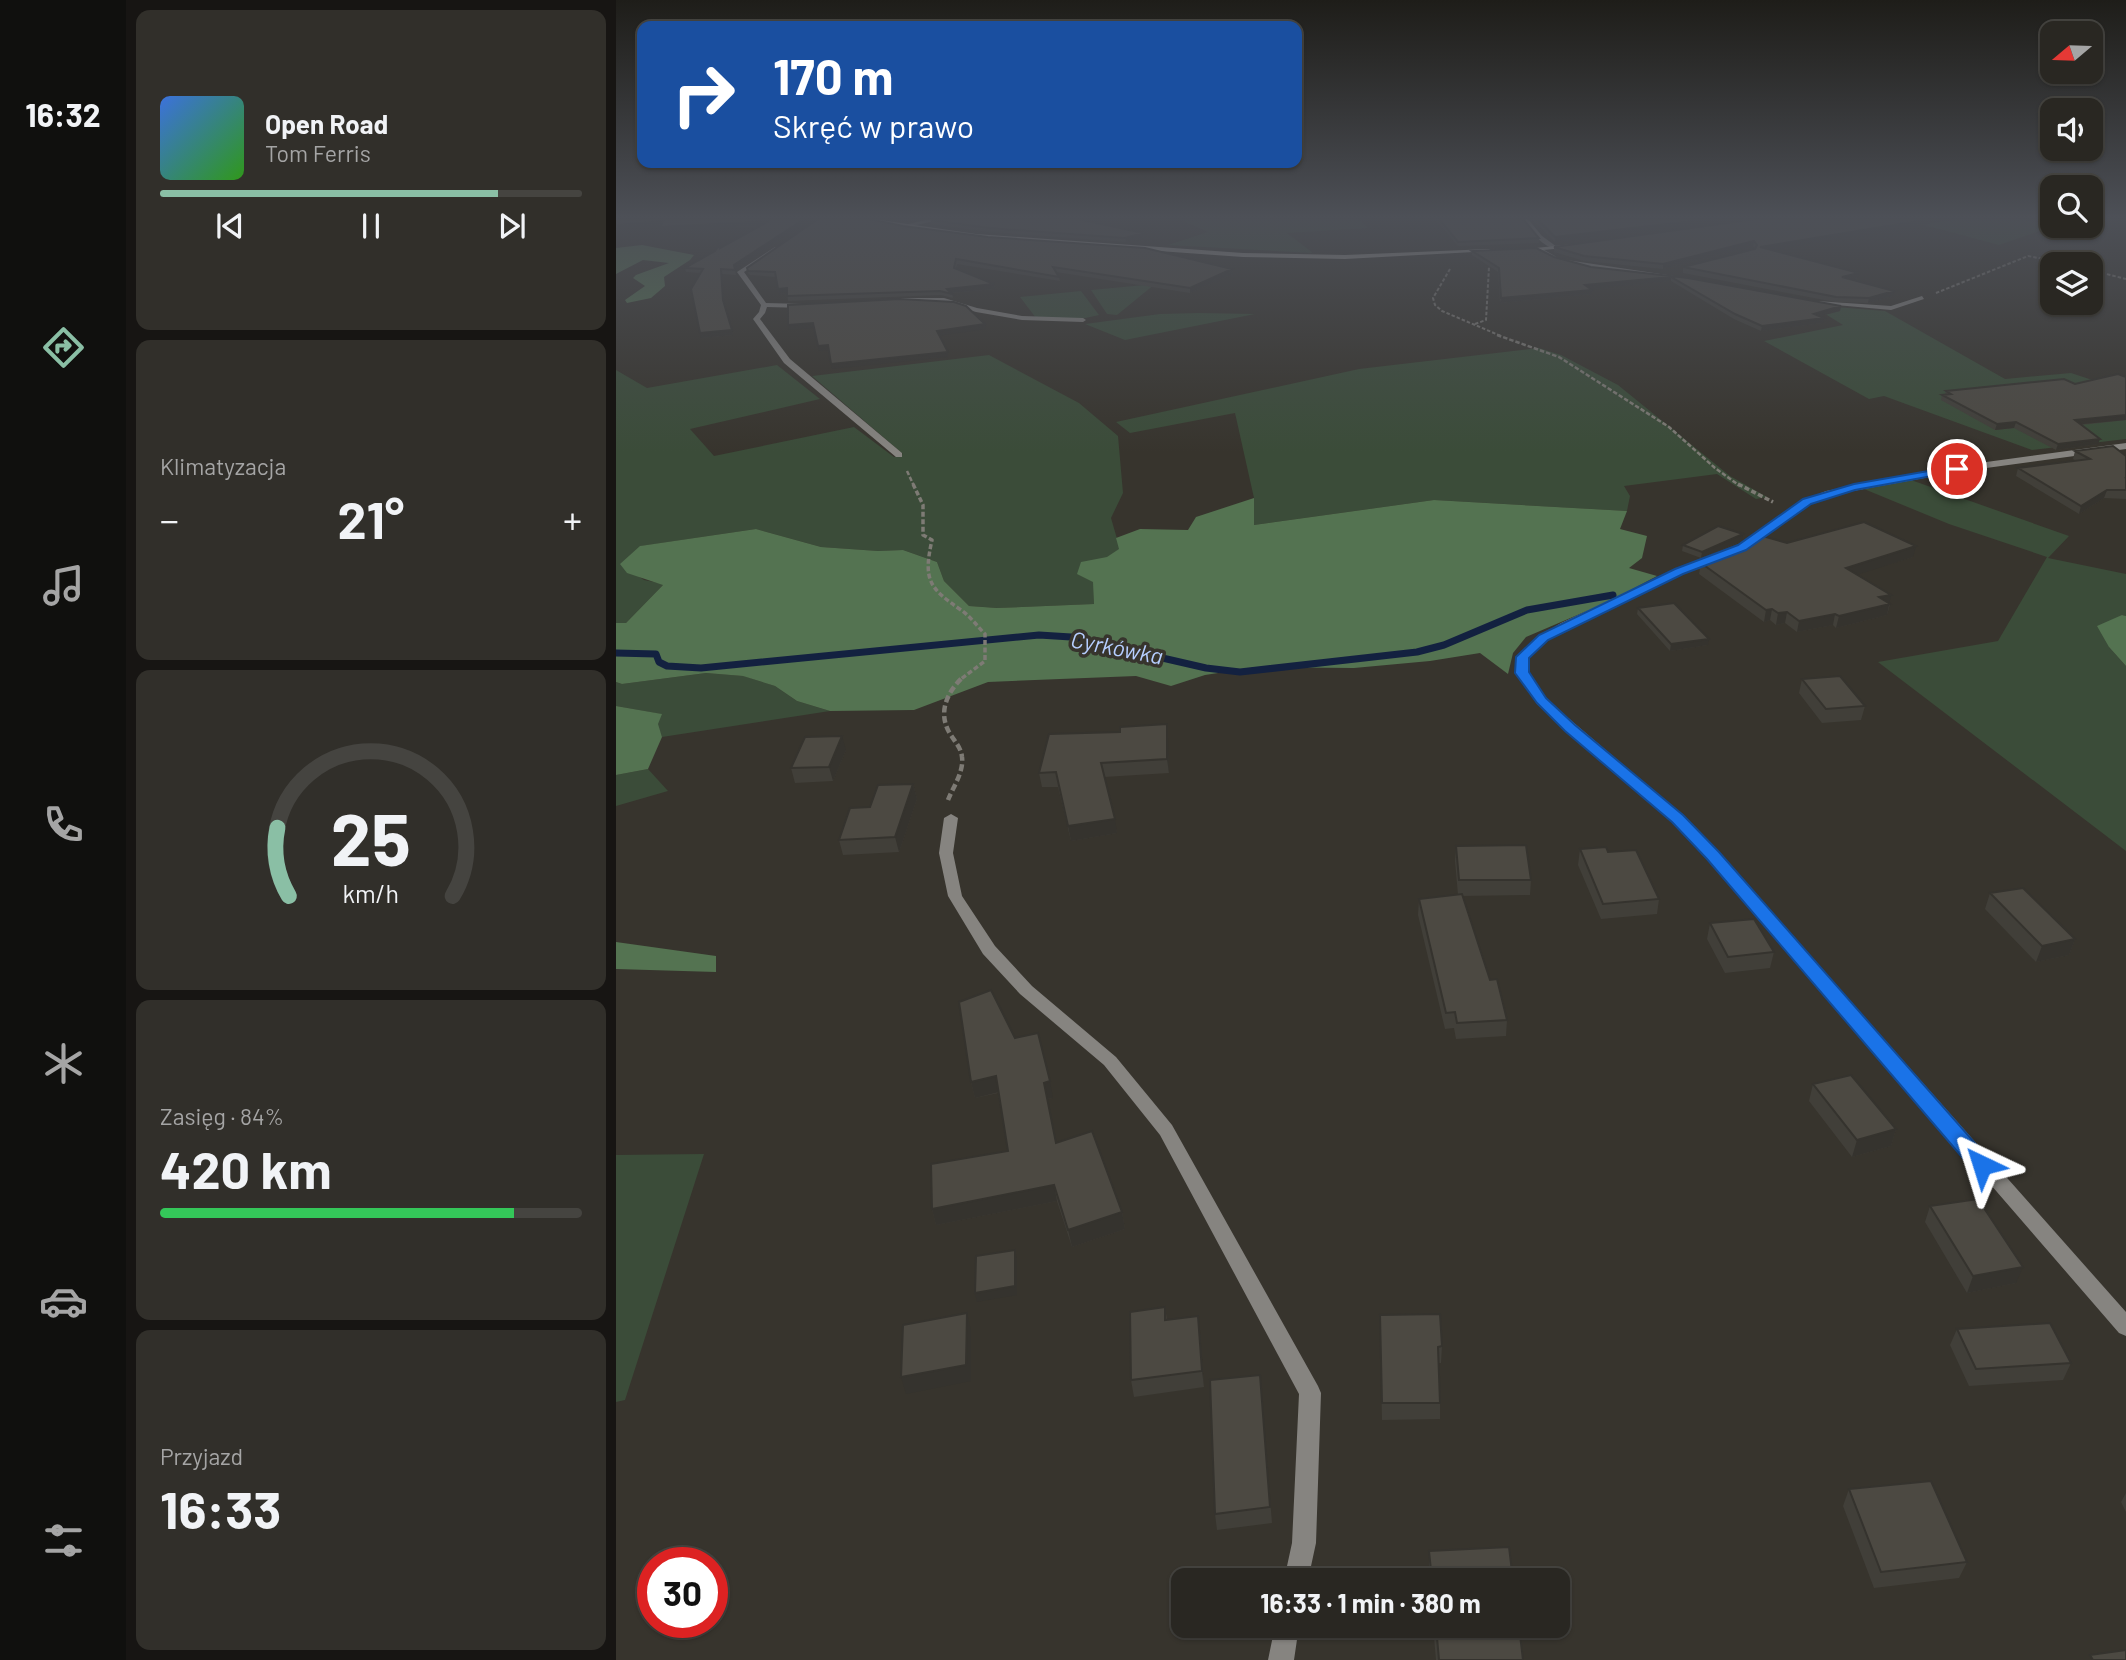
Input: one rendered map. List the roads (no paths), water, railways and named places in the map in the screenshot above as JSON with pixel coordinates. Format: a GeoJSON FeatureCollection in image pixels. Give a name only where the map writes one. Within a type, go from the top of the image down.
{"type":"FeatureCollection","features":[{"type":"Feature","properties":{"kind":"street"},"geometry":{"type":"LineString","coordinates":[[758,296],[764,305]]}},
{"type":"Feature","properties":{"kind":"street"},"geometry":{"type":"LineString","coordinates":[[1812,302],[1891,309],[1923,298]]}},
{"type":"Feature","properties":{"kind":"street"},"geometry":{"type":"LineString","coordinates":[[891,301],[944,300],[1003,315],[1083,320]]}},
{"type":"Feature","properties":{"kind":"street"},"geometry":{"type":"LineString","coordinates":[[764,305],[815,306]]}},
{"type":"Feature","properties":{"kind":"street"},"geometry":{"type":"LineString","coordinates":[[764,305],[756,319],[787,361],[899,455]]}},
{"type":"Feature","properties":{"kind":"street"},"geometry":{"type":"LineString","coordinates":[[2126,446],[1957,469],[1854,488],[1807,502],[1734,551],[1679,572],[1544,638],[1523,657],[1522,673],[1542,701],[1570,728],[1678,819],[1713,855],[2126,1327]]}},
{"type":"Feature","properties":{"kind":"street"},"geometry":{"type":"LineString","coordinates":[[951,818],[946,853],[955,896],[989,950],[1026,990],[1110,1061],[1166,1130],[1310,1393],[1304,1543],[1299,1568]]}},
{"type":"Feature","properties":{"kind":"street"},"geometry":{"type":"LineString","coordinates":[[1281,1660],[1285,1638]]}},
{"type":"Feature","properties":{"kind":"waterway","name":"Cyrkówka"},"geometry":{"type":"LineString","coordinates":[[616,653],[656,654],[659,662],[667,666],[701,668],[1039,635],[1071,637],[1206,668],[1240,672],[1417,652],[1444,645],[1527,610],[1613,595]]}}]}
